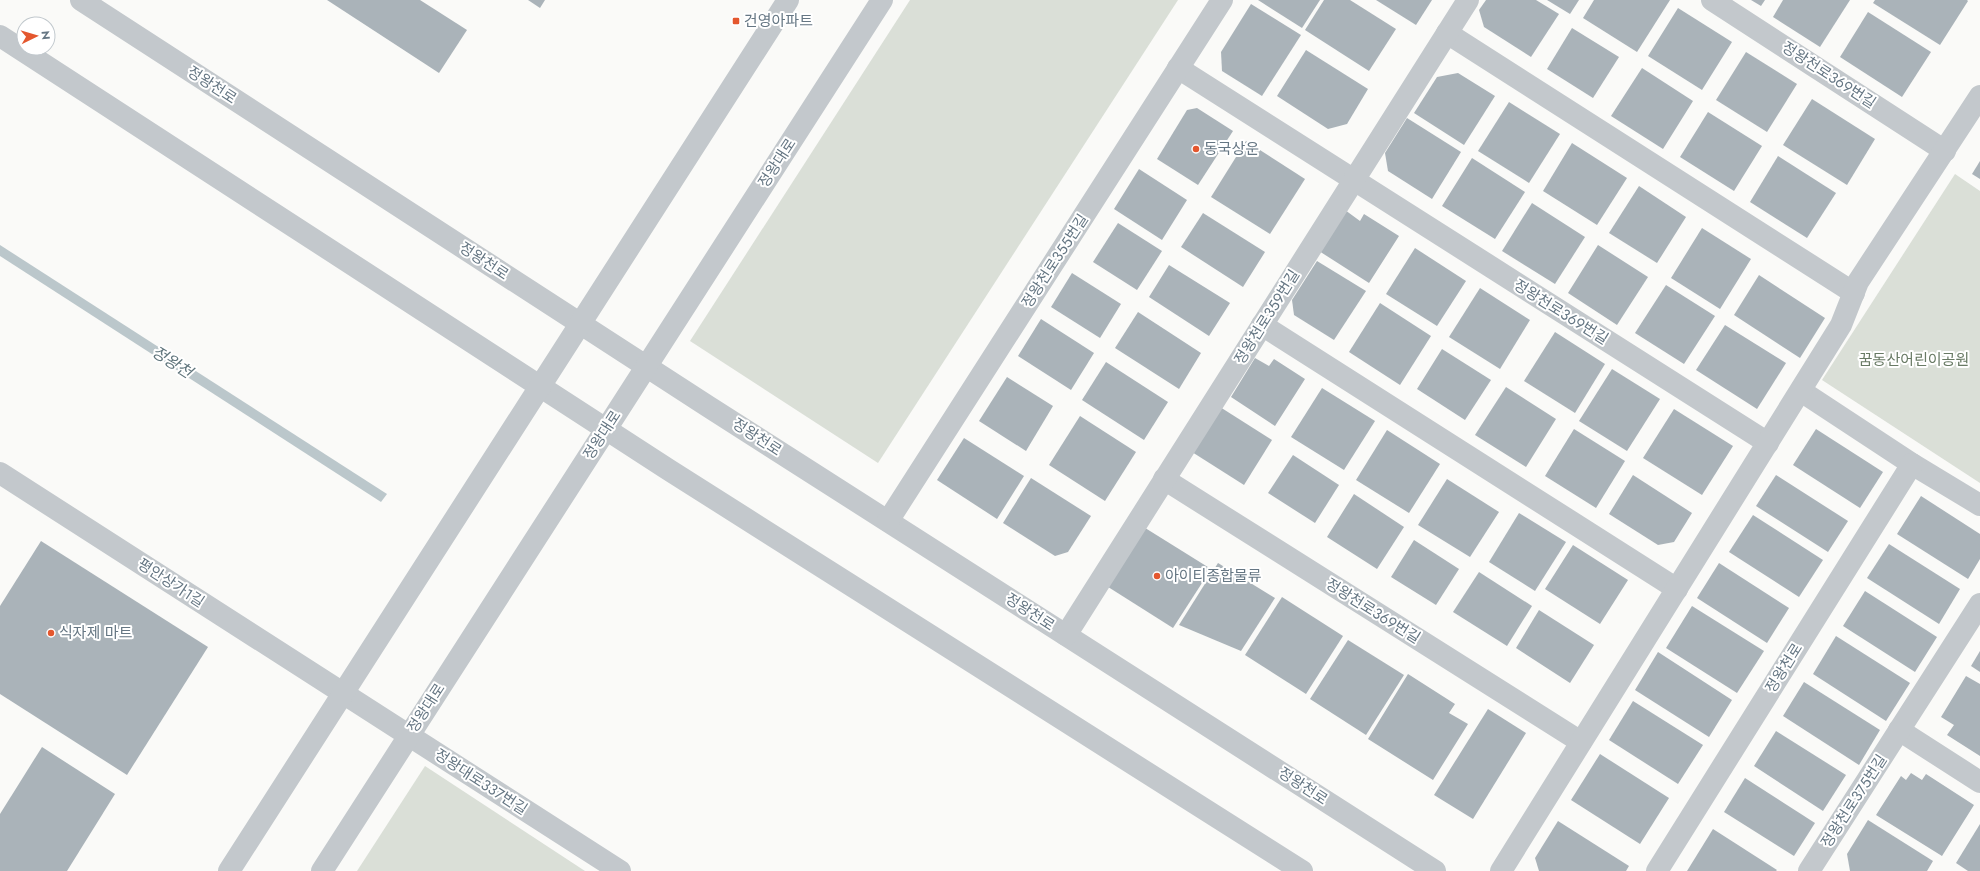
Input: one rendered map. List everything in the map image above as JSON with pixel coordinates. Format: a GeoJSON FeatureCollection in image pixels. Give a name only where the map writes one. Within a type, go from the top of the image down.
{"type":"FeatureCollection","features":[{"type":"Feature","properties":{"kind":"street","name":"정왕천로"},"geometry":{"type":"LineString","coordinates":[[81,0],[646,366],[1435,871]]}},
{"type":"Feature","properties":{"kind":"street"},"geometry":{"type":"LineString","coordinates":[[229,871],[788,0]]}},
{"type":"Feature","properties":{"kind":"street","name":"정왕대로"},"geometry":{"type":"LineString","coordinates":[[322,871],[882,0]]}},
{"type":"Feature","properties":{"kind":"street","name":"정왕천로355번길"},"geometry":{"type":"LineString","coordinates":[[888,521],[1222,0]]}},
{"type":"Feature","properties":{"kind":"street","name":"정왕천로359번길"},"geometry":{"type":"LineString","coordinates":[[1066,635],[1468,0]]}},
{"type":"Feature","properties":{"kind":"street","name":"정왕천로369번길"},"geometry":{"type":"LineString","coordinates":[[1712,0],[1945,151]]}},
{"type":"Feature","properties":{"kind":"street"},"geometry":{"type":"LineString","coordinates":[[1447,33],[1854,292]]}},
{"type":"Feature","properties":{"kind":"street"},"geometry":{"type":"LineString","coordinates":[[0,36],[606,429],[1302,871]]}},
{"type":"Feature","properties":{"kind":"street","name":"정왕천로369번길"},"geometry":{"type":"LineString","coordinates":[[1178,68],[1768,443]]}},
{"type":"Feature","properties":{"kind":"street"},"geometry":{"type":"LineString","coordinates":[[1502,871],[1841,326],[1858,282],[1980,96]]}},
{"type":"Feature","properties":{"kind":"street"},"geometry":{"type":"LineString","coordinates":[[1262,325],[1677,589]]}},
{"type":"Feature","properties":{"kind":"street"},"geometry":{"type":"LineString","coordinates":[[1800,391],[1912,464],[1980,505]]}},
{"type":"Feature","properties":{"kind":"street","name":"정왕천로"},"geometry":{"type":"LineString","coordinates":[[1657,871],[1912,464]]}},
{"type":"Feature","properties":{"kind":"street","name":"평안상가1길"},"geometry":{"type":"LineString","coordinates":[[0,473],[343,693]]}},
{"type":"Feature","properties":{"kind":"street","name":"정왕천로369번길"},"geometry":{"type":"LineString","coordinates":[[1164,479],[1581,742]]}},
{"type":"Feature","properties":{"kind":"street","name":"정왕천로375번길"},"geometry":{"type":"LineString","coordinates":[[1809,871],[1980,604]]}},
{"type":"Feature","properties":{"kind":"street","name":"정왕대로337번길"},"geometry":{"type":"LineString","coordinates":[[343,693],[620,871]]}},
{"type":"Feature","properties":{"kind":"street"},"geometry":{"type":"LineString","coordinates":[[1899,730],[1980,782]]}},
{"type":"Feature","properties":{"kind":"green space"},"geometry":{"type":"Polygon","coordinates":[[[910,0],[1178,0],[878,463],[690,341],[910,0]]]}},
{"type":"Feature","properties":{"kind":"green space","name":"꿈동산어린이공원"},"geometry":{"type":"Polygon","coordinates":[[[1955,174],[1980,191],[1980,483],[1822,380],[1955,174]]]}},
{"type":"Feature","properties":{"kind":"green space"},"geometry":{"type":"Polygon","coordinates":[[[425,766],[585,871],[357,871],[425,766]]]}},
{"type":"Feature","properties":{"kind":"water","name":"정왕천"},"geometry":{"type":"Polygon","coordinates":[[[0,245],[387,494],[381,502],[0,256],[0,245]]]}},
{"type":"Feature","properties":{"kind":"building"},"geometry":{"type":"Polygon","coordinates":[[[327,0],[420,0],[467,30],[439,73],[327,0]]]}},
{"type":"Feature","properties":{"kind":"building"},"geometry":{"type":"Polygon","coordinates":[[[528,0],[545,0],[540,8],[528,0]]]}},
{"type":"Feature","properties":{"kind":"building"},"geometry":{"type":"Polygon","coordinates":[[[1258,0],[1320,0],[1302,28],[1258,0]]]}},
{"type":"Feature","properties":{"kind":"building"},"geometry":{"type":"Polygon","coordinates":[[[1324,0],[1350,0],[1396,29],[1369,71],[1305,30],[1324,0]]]}},
{"type":"Feature","properties":{"kind":"building"},"geometry":{"type":"Polygon","coordinates":[[[1376,0],[1432,0],[1416,25],[1376,0]]]}},
{"type":"Feature","properties":{"kind":"building"},"geometry":{"type":"Polygon","coordinates":[[[1486,0],[1536,0],[1559,14],[1531,57],[1484,27],[1479,10],[1486,0]]]}},
{"type":"Feature","properties":{"kind":"building"},"geometry":{"type":"Polygon","coordinates":[[[1547,0],[1579,0],[1570,14],[1547,0]]]}},
{"type":"Feature","properties":{"kind":"building"},"geometry":{"type":"Polygon","coordinates":[[[1594,0],[1670,0],[1637,52],[1583,18],[1594,0]]]}},
{"type":"Feature","properties":{"kind":"building"},"geometry":{"type":"Polygon","coordinates":[[[1751,0],[1765,0],[1761,6],[1751,0]]]}},
{"type":"Feature","properties":{"kind":"building"},"geometry":{"type":"Polygon","coordinates":[[[1783,0],[1850,0],[1820,47],[1773,17],[1783,0]]]}},
{"type":"Feature","properties":{"kind":"building"},"geometry":{"type":"Polygon","coordinates":[[[1875,0],[1968,1],[1940,45],[1873,3],[1875,0]]]}},
{"type":"Feature","properties":{"kind":"building"},"geometry":{"type":"Polygon","coordinates":[[[1251,4],[1301,35],[1262,96],[1222,71],[1221,52],[1251,4]]]}},
{"type":"Feature","properties":{"kind":"building"},"geometry":{"type":"Polygon","coordinates":[[[1678,8],[1732,42],[1702,90],[1648,56],[1678,8]]]}},
{"type":"Feature","properties":{"kind":"building"},"geometry":{"type":"Polygon","coordinates":[[[1868,12],[1931,52],[1902,97],[1840,57],[1868,12]]]}},
{"type":"Feature","properties":{"kind":"building"},"geometry":{"type":"Polygon","coordinates":[[[1572,28],[1619,57],[1593,98],[1547,69],[1572,28]]]}},
{"type":"Feature","properties":{"kind":"building"},"geometry":{"type":"Polygon","coordinates":[[[1306,50],[1368,89],[1347,124],[1328,129],[1277,96],[1306,50]]]}},
{"type":"Feature","properties":{"kind":"building"},"geometry":{"type":"Polygon","coordinates":[[[1746,52],[1797,84],[1767,132],[1716,100],[1746,52]]]}},
{"type":"Feature","properties":{"kind":"building"},"geometry":{"type":"Polygon","coordinates":[[[1642,68],[1693,101],[1663,149],[1611,116],[1642,68]]]}},
{"type":"Feature","properties":{"kind":"building"},"geometry":{"type":"Polygon","coordinates":[[[1458,73],[1495,96],[1464,145],[1414,113],[1437,77],[1458,73]]]}},
{"type":"Feature","properties":{"kind":"building"},"geometry":{"type":"Polygon","coordinates":[[[1812,99],[1875,139],[1847,185],[1783,145],[1812,99]]]}},
{"type":"Feature","properties":{"kind":"building"},"geometry":{"type":"Polygon","coordinates":[[[1509,102],[1560,134],[1529,183],[1478,151],[1509,102]]]}},
{"type":"Feature","properties":{"kind":"building"},"geometry":{"type":"Polygon","coordinates":[[[1197,108],[1233,131],[1198,185],[1157,159],[1187,110],[1197,108]]]}},
{"type":"Feature","properties":{"kind":"building"},"geometry":{"type":"Polygon","coordinates":[[[1708,112],[1762,146],[1734,191],[1680,157],[1708,112]]]}},
{"type":"Feature","properties":{"kind":"building"},"geometry":{"type":"Polygon","coordinates":[[[1407,118],[1461,152],[1432,199],[1388,171],[1385,153],[1407,118]]]}},
{"type":"Feature","properties":{"kind":"building"},"geometry":{"type":"Polygon","coordinates":[[[1246,141],[1305,179],[1270,234],[1211,197],[1246,141]]]}},
{"type":"Feature","properties":{"kind":"building"},"geometry":{"type":"Polygon","coordinates":[[[1572,143],[1627,178],[1597,225],[1543,191],[1572,143]]]}},
{"type":"Feature","properties":{"kind":"building"},"geometry":{"type":"Polygon","coordinates":[[[1778,156],[1836,193],[1807,238],[1750,202],[1778,156]]]}},
{"type":"Feature","properties":{"kind":"building"},"geometry":{"type":"Polygon","coordinates":[[[1472,158],[1525,192],[1495,239],[1442,206],[1472,158]]]}},
{"type":"Feature","properties":{"kind":"building"},"geometry":{"type":"Polygon","coordinates":[[[1980,161],[1980,179],[1972,174],[1980,161]]]}},
{"type":"Feature","properties":{"kind":"building"},"geometry":{"type":"Polygon","coordinates":[[[1139,169],[1187,200],[1162,240],[1114,209],[1139,169]]]}},
{"type":"Feature","properties":{"kind":"building"},"geometry":{"type":"Polygon","coordinates":[[[1639,186],[1686,217],[1657,263],[1609,233],[1639,186]]]}},
{"type":"Feature","properties":{"kind":"building"},"geometry":{"type":"Polygon","coordinates":[[[1532,203],[1585,237],[1555,284],[1502,251],[1532,203]]]}},
{"type":"Feature","properties":{"kind":"building"},"geometry":{"type":"Polygon","coordinates":[[[1345,210],[1360,221],[1364,214],[1399,236],[1369,283],[1319,251],[1345,210]]]}},
{"type":"Feature","properties":{"kind":"building"},"geometry":{"type":"Polygon","coordinates":[[[1203,213],[1265,252],[1243,287],[1181,247],[1203,213]]]}},
{"type":"Feature","properties":{"kind":"building"},"geometry":{"type":"Polygon","coordinates":[[[1118,223],[1162,251],[1137,290],[1093,262],[1118,223]]]}},
{"type":"Feature","properties":{"kind":"building"},"geometry":{"type":"Polygon","coordinates":[[[1702,228],[1751,259],[1720,309],[1671,278],[1702,228]]]}},
{"type":"Feature","properties":{"kind":"building"},"geometry":{"type":"Polygon","coordinates":[[[1598,245],[1648,277],[1617,325],[1568,293],[1598,245]]]}},
{"type":"Feature","properties":{"kind":"building"},"geometry":{"type":"Polygon","coordinates":[[[1415,248],[1466,281],[1437,326],[1386,294],[1415,248]]]}},
{"type":"Feature","properties":{"kind":"building"},"geometry":{"type":"Polygon","coordinates":[[[1317,261],[1366,291],[1334,340],[1294,315],[1292,300],[1317,261]]]}},
{"type":"Feature","properties":{"kind":"building"},"geometry":{"type":"Polygon","coordinates":[[[1169,265],[1230,303],[1209,336],[1149,297],[1169,265]]]}},
{"type":"Feature","properties":{"kind":"building"},"geometry":{"type":"Polygon","coordinates":[[[1072,273],[1121,304],[1100,338],[1051,307],[1072,273]]]}},
{"type":"Feature","properties":{"kind":"building"},"geometry":{"type":"Polygon","coordinates":[[[1759,275],[1825,318],[1800,358],[1734,315],[1759,275]]]}},
{"type":"Feature","properties":{"kind":"building"},"geometry":{"type":"Polygon","coordinates":[[[1666,285],[1715,316],[1684,364],[1635,333],[1666,285]]]}},
{"type":"Feature","properties":{"kind":"building"},"geometry":{"type":"Polygon","coordinates":[[[1480,288],[1530,320],[1500,369],[1449,337],[1480,288]]]}},
{"type":"Feature","properties":{"kind":"building"},"geometry":{"type":"Polygon","coordinates":[[[1380,303],[1431,336],[1400,385],[1349,352],[1380,303]]]}},
{"type":"Feature","properties":{"kind":"building"},"geometry":{"type":"Polygon","coordinates":[[[1138,312],[1201,353],[1179,389],[1115,348],[1138,312]]]}},
{"type":"Feature","properties":{"kind":"building"},"geometry":{"type":"Polygon","coordinates":[[[1041,319],[1094,353],[1071,390],[1018,356],[1041,319]]]}},
{"type":"Feature","properties":{"kind":"building"},"geometry":{"type":"Polygon","coordinates":[[[1725,325],[1786,363],[1757,409],[1696,370],[1725,325]]]}},
{"type":"Feature","properties":{"kind":"building"},"geometry":{"type":"Polygon","coordinates":[[[1555,332],[1605,364],[1575,413],[1524,381],[1555,332]]]}},
{"type":"Feature","properties":{"kind":"building"},"geometry":{"type":"Polygon","coordinates":[[[1442,349],[1491,380],[1465,420],[1417,389],[1442,349]]]}},
{"type":"Feature","properties":{"kind":"building"},"geometry":{"type":"Polygon","coordinates":[[[1255,358],[1269,366],[1274,359],[1305,379],[1275,426],[1231,397],[1255,358]]]}},
{"type":"Feature","properties":{"kind":"building"},"geometry":{"type":"Polygon","coordinates":[[[1106,362],[1168,402],[1144,440],[1082,400],[1106,362]]]}},
{"type":"Feature","properties":{"kind":"building"},"geometry":{"type":"Polygon","coordinates":[[[1612,369],[1660,399],[1627,451],[1579,421],[1612,369]]]}},
{"type":"Feature","properties":{"kind":"building"},"geometry":{"type":"Polygon","coordinates":[[[1007,377],[1053,406],[1026,451],[979,421],[1007,377]]]}},
{"type":"Feature","properties":{"kind":"building"},"geometry":{"type":"Polygon","coordinates":[[[1506,387],[1556,419],[1526,467],[1475,435],[1506,387]]]}},
{"type":"Feature","properties":{"kind":"building"},"geometry":{"type":"Polygon","coordinates":[[[1322,388],[1375,421],[1344,470],[1291,437],[1322,388]]]}},
{"type":"Feature","properties":{"kind":"building"},"geometry":{"type":"Polygon","coordinates":[[[1220,407],[1272,440],[1244,485],[1192,452],[1220,407]]]}},
{"type":"Feature","properties":{"kind":"building"},"geometry":{"type":"Polygon","coordinates":[[[1674,409],[1733,446],[1702,495],[1643,458],[1674,409]]]}},
{"type":"Feature","properties":{"kind":"building"},"geometry":{"type":"Polygon","coordinates":[[[1080,416],[1136,452],[1105,501],[1049,465],[1080,416]]]}},
{"type":"Feature","properties":{"kind":"building"},"geometry":{"type":"Polygon","coordinates":[[[1574,429],[1625,461],[1596,508],[1545,476],[1574,429]]]}},
{"type":"Feature","properties":{"kind":"building"},"geometry":{"type":"Polygon","coordinates":[[[1816,429],[1883,472],[1860,508],[1793,465],[1816,429]]]}},
{"type":"Feature","properties":{"kind":"building"},"geometry":{"type":"Polygon","coordinates":[[[1387,430],[1440,464],[1409,513],[1356,480],[1387,430]]]}},
{"type":"Feature","properties":{"kind":"building"},"geometry":{"type":"Polygon","coordinates":[[[964,438],[1024,476],[997,519],[937,480],[964,438]]]}},
{"type":"Feature","properties":{"kind":"building"},"geometry":{"type":"Polygon","coordinates":[[[1293,455],[1339,485],[1315,523],[1268,493],[1293,455]]]}},
{"type":"Feature","properties":{"kind":"building"},"geometry":{"type":"Polygon","coordinates":[[[1633,475],[1692,513],[1674,542],[1658,545],[1609,514],[1633,475]]]}},
{"type":"Feature","properties":{"kind":"building"},"geometry":{"type":"Polygon","coordinates":[[[1776,475],[1848,521],[1828,552],[1756,506],[1776,475]]]}},
{"type":"Feature","properties":{"kind":"building"},"geometry":{"type":"Polygon","coordinates":[[[1031,478],[1091,516],[1068,552],[1055,556],[1003,523],[1031,478]]]}},
{"type":"Feature","properties":{"kind":"building"},"geometry":{"type":"Polygon","coordinates":[[[1447,479],[1499,512],[1470,557],[1418,525],[1447,479]]]}},
{"type":"Feature","properties":{"kind":"building"},"geometry":{"type":"Polygon","coordinates":[[[1354,494],[1404,527],[1377,569],[1327,537],[1354,494]]]}},
{"type":"Feature","properties":{"kind":"building"},"geometry":{"type":"Polygon","coordinates":[[[1921,496],[1980,534],[1980,559],[1968,579],[1897,534],[1921,496]]]}},
{"type":"Feature","properties":{"kind":"building"},"geometry":{"type":"Polygon","coordinates":[[[1519,513],[1566,542],[1535,591],[1489,562],[1519,513]]]}},
{"type":"Feature","properties":{"kind":"building"},"geometry":{"type":"Polygon","coordinates":[[[1753,515],[1823,560],[1799,597],[1729,552],[1753,515]]]}},
{"type":"Feature","properties":{"kind":"building"},"geometry":{"type":"Polygon","coordinates":[[[1142,526],[1211,569],[1173,628],[1105,585],[1142,526]]]}},
{"type":"Feature","properties":{"kind":"building"},"geometry":{"type":"Polygon","coordinates":[[[1414,540],[1459,569],[1436,605],[1391,577],[1414,540]]]}},
{"type":"Feature","properties":{"kind":"building"},"geometry":{"type":"Polygon","coordinates":[[[41,541],[208,647],[127,775],[0,694],[0,606],[41,541]]]}},
{"type":"Feature","properties":{"kind":"building"},"geometry":{"type":"Polygon","coordinates":[[[1889,544],[1960,589],[1939,624],[1867,578],[1889,544]]]}},
{"type":"Feature","properties":{"kind":"building"},"geometry":{"type":"Polygon","coordinates":[[[1573,545],[1628,580],[1600,624],[1545,589],[1573,545]]]}},
{"type":"Feature","properties":{"kind":"building"},"geometry":{"type":"Polygon","coordinates":[[[1218,563],[1275,598],[1241,651],[1179,625],[1218,563]]]}},
{"type":"Feature","properties":{"kind":"building"},"geometry":{"type":"Polygon","coordinates":[[[1719,563],[1789,608],[1767,643],[1697,598],[1719,563]]]}},
{"type":"Feature","properties":{"kind":"building"},"geometry":{"type":"Polygon","coordinates":[[[1479,572],[1532,606],[1507,646],[1453,612],[1479,572]]]}},
{"type":"Feature","properties":{"kind":"building"},"geometry":{"type":"Polygon","coordinates":[[[1865,591],[1937,637],[1915,672],[1843,626],[1865,591]]]}},
{"type":"Feature","properties":{"kind":"building"},"geometry":{"type":"Polygon","coordinates":[[[1282,597],[1343,636],[1306,694],[1245,655],[1282,597]]]}},
{"type":"Feature","properties":{"kind":"building"},"geometry":{"type":"Polygon","coordinates":[[[1692,606],[1764,651],[1737,693],[1666,648],[1692,606]]]}},
{"type":"Feature","properties":{"kind":"building"},"geometry":{"type":"Polygon","coordinates":[[[1539,610],[1594,645],[1570,683],[1516,648],[1539,610]]]}},
{"type":"Feature","properties":{"kind":"building"},"geometry":{"type":"Polygon","coordinates":[[[1836,636],[1910,683],[1886,721],[1813,674],[1836,636]]]}},
{"type":"Feature","properties":{"kind":"building"},"geometry":{"type":"Polygon","coordinates":[[[1348,640],[1404,675],[1366,735],[1310,699],[1348,640]]]}},
{"type":"Feature","properties":{"kind":"building"},"geometry":{"type":"Polygon","coordinates":[[[1980,651],[1980,672],[1971,666],[1980,651]]]}},
{"type":"Feature","properties":{"kind":"building"},"geometry":{"type":"Polygon","coordinates":[[[1658,652],[1732,700],[1709,737],[1635,690],[1658,652]]]}},
{"type":"Feature","properties":{"kind":"building"},"geometry":{"type":"Polygon","coordinates":[[[1408,674],[1455,704],[1449,713],[1468,724],[1433,780],[1368,739],[1408,674]]]}},
{"type":"Feature","properties":{"kind":"building"},"geometry":{"type":"Polygon","coordinates":[[[1966,676],[1980,684],[1980,756],[1947,735],[1954,725],[1941,717],[1966,676]]]}},
{"type":"Feature","properties":{"kind":"building"},"geometry":{"type":"Polygon","coordinates":[[[1804,682],[1880,730],[1859,765],[1783,716],[1804,682]]]}},
{"type":"Feature","properties":{"kind":"building"},"geometry":{"type":"Polygon","coordinates":[[[1633,701],[1703,745],[1678,784],[1609,740],[1633,701]]]}},
{"type":"Feature","properties":{"kind":"building"},"geometry":{"type":"Polygon","coordinates":[[[1488,709],[1526,733],[1473,819],[1434,795],[1488,709]]]}},
{"type":"Feature","properties":{"kind":"building"},"geometry":{"type":"Polygon","coordinates":[[[1776,731],[1846,775],[1823,811],[1754,766],[1776,731]]]}},
{"type":"Feature","properties":{"kind":"building"},"geometry":{"type":"Polygon","coordinates":[[[42,747],[115,794],[67,871],[0,871],[0,814],[42,747]]]}},
{"type":"Feature","properties":{"kind":"building"},"geometry":{"type":"Polygon","coordinates":[[[1600,754],[1669,798],[1640,844],[1571,800],[1600,754]]]}},
{"type":"Feature","properties":{"kind":"building"},"geometry":{"type":"Polygon","coordinates":[[[1911,773],[1922,780],[1926,774],[1974,805],[1942,856],[1876,815],[1901,776],[1906,780],[1911,773]]]}},
{"type":"Feature","properties":{"kind":"building"},"geometry":{"type":"Polygon","coordinates":[[[1745,778],[1815,823],[1794,856],[1724,812],[1745,778]]]}},
{"type":"Feature","properties":{"kind":"building"},"geometry":{"type":"Polygon","coordinates":[[[1868,820],[1933,861],[1927,871],[1850,871],[1847,854],[1868,820]]]}},
{"type":"Feature","properties":{"kind":"building"},"geometry":{"type":"Polygon","coordinates":[[[1558,821],[1629,866],[1626,871],[1539,871],[1535,858],[1558,821]]]}},
{"type":"Feature","properties":{"kind":"building"},"geometry":{"type":"Polygon","coordinates":[[[1980,824],[1980,871],[1968,871],[1956,863],[1980,824]]]}},
{"type":"Feature","properties":{"kind":"building"},"geometry":{"type":"Polygon","coordinates":[[[1713,829],[1777,870],[1687,871],[1713,829]]]}},
{"type":"Feature","properties":{"kind":"place","name":"건영아파트"},"geometry":{"type":"Point","coordinates":[736,21]}},
{"type":"Feature","properties":{"kind":"place","name":"동국상운"},"geometry":{"type":"Point","coordinates":[1196,149]}},
{"type":"Feature","properties":{"kind":"place","name":"아이티종합물류"},"geometry":{"type":"Point","coordinates":[1157,576]}},
{"type":"Feature","properties":{"kind":"place","name":"식자제 마트"},"geometry":{"type":"Point","coordinates":[51,633]}}]}
